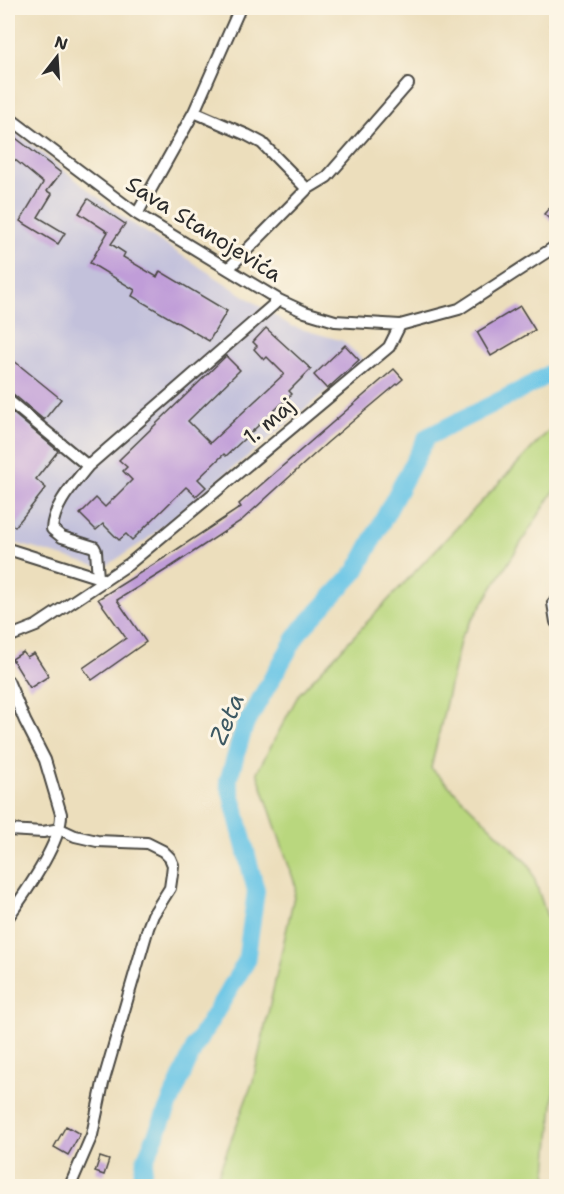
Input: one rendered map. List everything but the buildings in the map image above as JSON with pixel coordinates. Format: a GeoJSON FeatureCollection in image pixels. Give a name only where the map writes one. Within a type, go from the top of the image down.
{"type":"FeatureCollection","features":[{"type":"Feature","properties":{"kind":"street"},"geometry":{"type":"LineString","coordinates":[[137,214],[194,112],[240,8]]}},
{"type":"Feature","properties":{"kind":"street"},"geometry":{"type":"LineString","coordinates":[[556,8],[556,22]]}},
{"type":"Feature","properties":{"kind":"street"},"geometry":{"type":"LineString","coordinates":[[228,269],[307,189],[327,177],[408,84]]}},
{"type":"Feature","properties":{"kind":"street"},"geometry":{"type":"LineString","coordinates":[[194,112],[262,143],[307,189]]}},
{"type":"Feature","properties":{"kind":"street","name":"Sava Stanojevića"},"geometry":{"type":"LineString","coordinates":[[8,117],[137,214],[279,300],[304,312],[334,321],[400,325]]}},
{"type":"Feature","properties":{"kind":"street"},"geometry":{"type":"LineString","coordinates":[[400,325],[459,309],[556,246]]}},
{"type":"Feature","properties":{"kind":"street"},"geometry":{"type":"LineString","coordinates":[[8,549],[101,579],[94,547],[62,537],[52,529],[57,507],[88,466],[279,300]]}},
{"type":"Feature","properties":{"kind":"street","name":"1. maj"},"geometry":{"type":"LineString","coordinates":[[8,637],[36,626],[101,579],[129,564],[389,347],[400,325]]}},
{"type":"Feature","properties":{"kind":"street"},"geometry":{"type":"LineString","coordinates":[[8,400],[88,466]]}},
{"type":"Feature","properties":{"kind":"street"},"geometry":{"type":"LineString","coordinates":[[553,603],[556,622]]}},
{"type":"Feature","properties":{"kind":"street"},"geometry":{"type":"LineString","coordinates":[[8,681],[25,722],[45,759],[61,814],[60,829],[48,854],[8,917]]}},
{"type":"Feature","properties":{"kind":"street"},"geometry":{"type":"LineString","coordinates":[[8,830],[43,832],[60,829],[75,836],[98,841],[147,843],[164,851],[173,865],[170,888],[153,915],[148,928],[145,946],[103,1083],[92,1135],[70,1186]]}},
{"type":"Feature","properties":{"kind":"shaded area"},"geometry":{"type":"Polygon","coordinates":[[[8,126],[124,218],[291,326],[343,341],[364,360],[146,540],[103,568],[8,541],[8,126]]]}},
{"type":"Feature","properties":{"kind":"green space"},"geometry":{"type":"Polygon","coordinates":[[[556,423],[556,488],[461,637],[431,768],[530,866],[556,943],[556,1068],[546,1185],[214,1186],[253,1081],[296,887],[257,772],[299,694],[556,423]]]}},
{"type":"Feature","properties":{"kind":"waterway","name":"Zeta"},"geometry":{"type":"LineString","coordinates":[[140,1186],[145,1160],[195,1046],[246,962],[256,891],[228,781],[245,725],[299,632],[356,571],[427,437],[556,370]]}}]}
